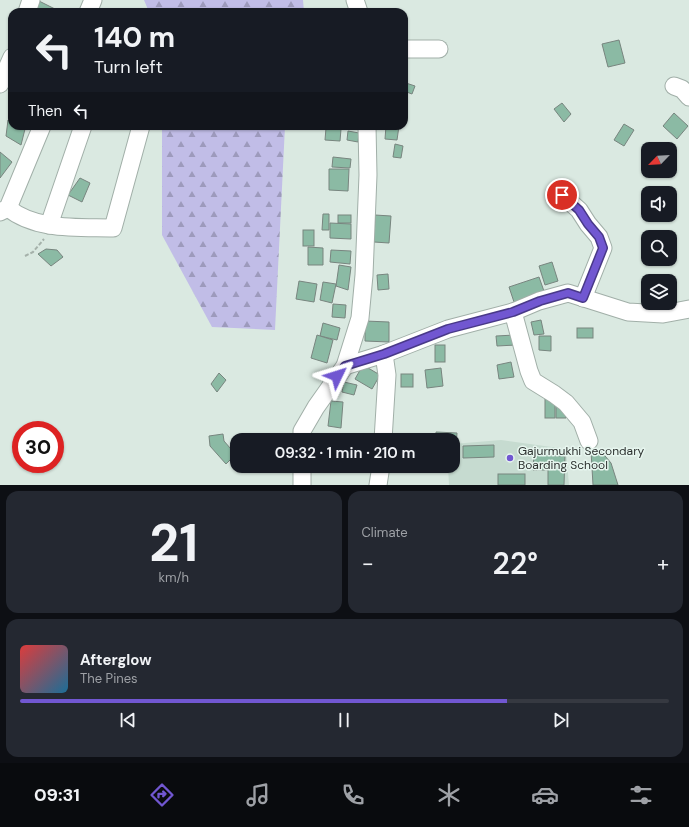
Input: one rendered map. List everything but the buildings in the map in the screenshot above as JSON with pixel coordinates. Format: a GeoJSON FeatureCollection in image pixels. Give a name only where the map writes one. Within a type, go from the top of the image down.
{"type":"FeatureCollection","features":[{"type":"Feature","properties":{"kind":"street"},"geometry":{"type":"LineString","coordinates":[[408,49],[439,49]]}},
{"type":"Feature","properties":{"kind":"street"},"geometry":{"type":"LineString","coordinates":[[1,79],[8,65]]}},
{"type":"Feature","properties":{"kind":"street"},"geometry":{"type":"LineString","coordinates":[[674,86],[682,90],[689,97]]}},
{"type":"Feature","properties":{"kind":"street"},"geometry":{"type":"LineString","coordinates":[[40,130],[4,210],[17,216],[49,225],[113,228],[140,130]]}},
{"type":"Feature","properties":{"kind":"street"},"geometry":{"type":"LineString","coordinates":[[49,225],[82,130]]}},
{"type":"Feature","properties":{"kind":"street"},"geometry":{"type":"LineString","coordinates":[[302,433],[316,407],[345,366],[360,318],[364,275],[368,175],[367,130]]}},
{"type":"Feature","properties":{"kind":"street"},"geometry":{"type":"LineString","coordinates":[[562,195],[579,210],[599,237],[603,248],[583,298]]}},
{"type":"Feature","properties":{"kind":"street"},"geometry":{"type":"LineString","coordinates":[[345,366],[384,354],[448,329],[513,312],[540,301],[568,293],[628,312],[663,314],[689,309]]}},
{"type":"Feature","properties":{"kind":"street"},"geometry":{"type":"LineString","coordinates":[[513,312],[529,371],[533,380],[566,403],[582,422],[589,441]]}},
{"type":"Feature","properties":{"kind":"street"},"geometry":{"type":"LineString","coordinates":[[383,433],[387,375],[384,354]]}},
{"type":"Feature","properties":{"kind":"street"},"geometry":{"type":"LineString","coordinates":[[302,473],[302,485]]}},
{"type":"Feature","properties":{"kind":"street"},"geometry":{"type":"LineString","coordinates":[[378,485],[380,473]]}},
{"type":"Feature","properties":{"kind":"path"},"geometry":{"type":"LineString","coordinates":[[25,256],[33,252],[44,242],[49,225]]}},
{"type":"Feature","properties":{"kind":"shaded area","name":"Gajurmukhi Secondary Boarding School"},"geometry":{"type":"Polygon","coordinates":[[[501,440],[566,449],[569,485],[449,485],[448,473],[460,473],[460,443],[501,440]]]}},
{"type":"Feature","properties":{"kind":"green space"},"geometry":{"type":"Polygon","coordinates":[[[144,0],[303,0],[304,8],[147,8],[144,0]]]}},
{"type":"Feature","properties":{"kind":"green space"},"geometry":{"type":"Polygon","coordinates":[[[162,130],[285,130],[275,330],[212,327],[162,235],[162,130]]]}},
{"type":"Feature","properties":{"kind":"place","name":"Gajurmukhi Secondary Boarding School"},"geometry":{"type":"Point","coordinates":[510,458]}},
{"type":"Feature","properties":{"kind":"route"},"geometry":{"type":"LineString","coordinates":[[337,376],[345,366],[384,354],[448,329],[513,312],[540,301],[568,293],[583,298],[603,248],[599,237],[579,210],[562,195]]}}]}
